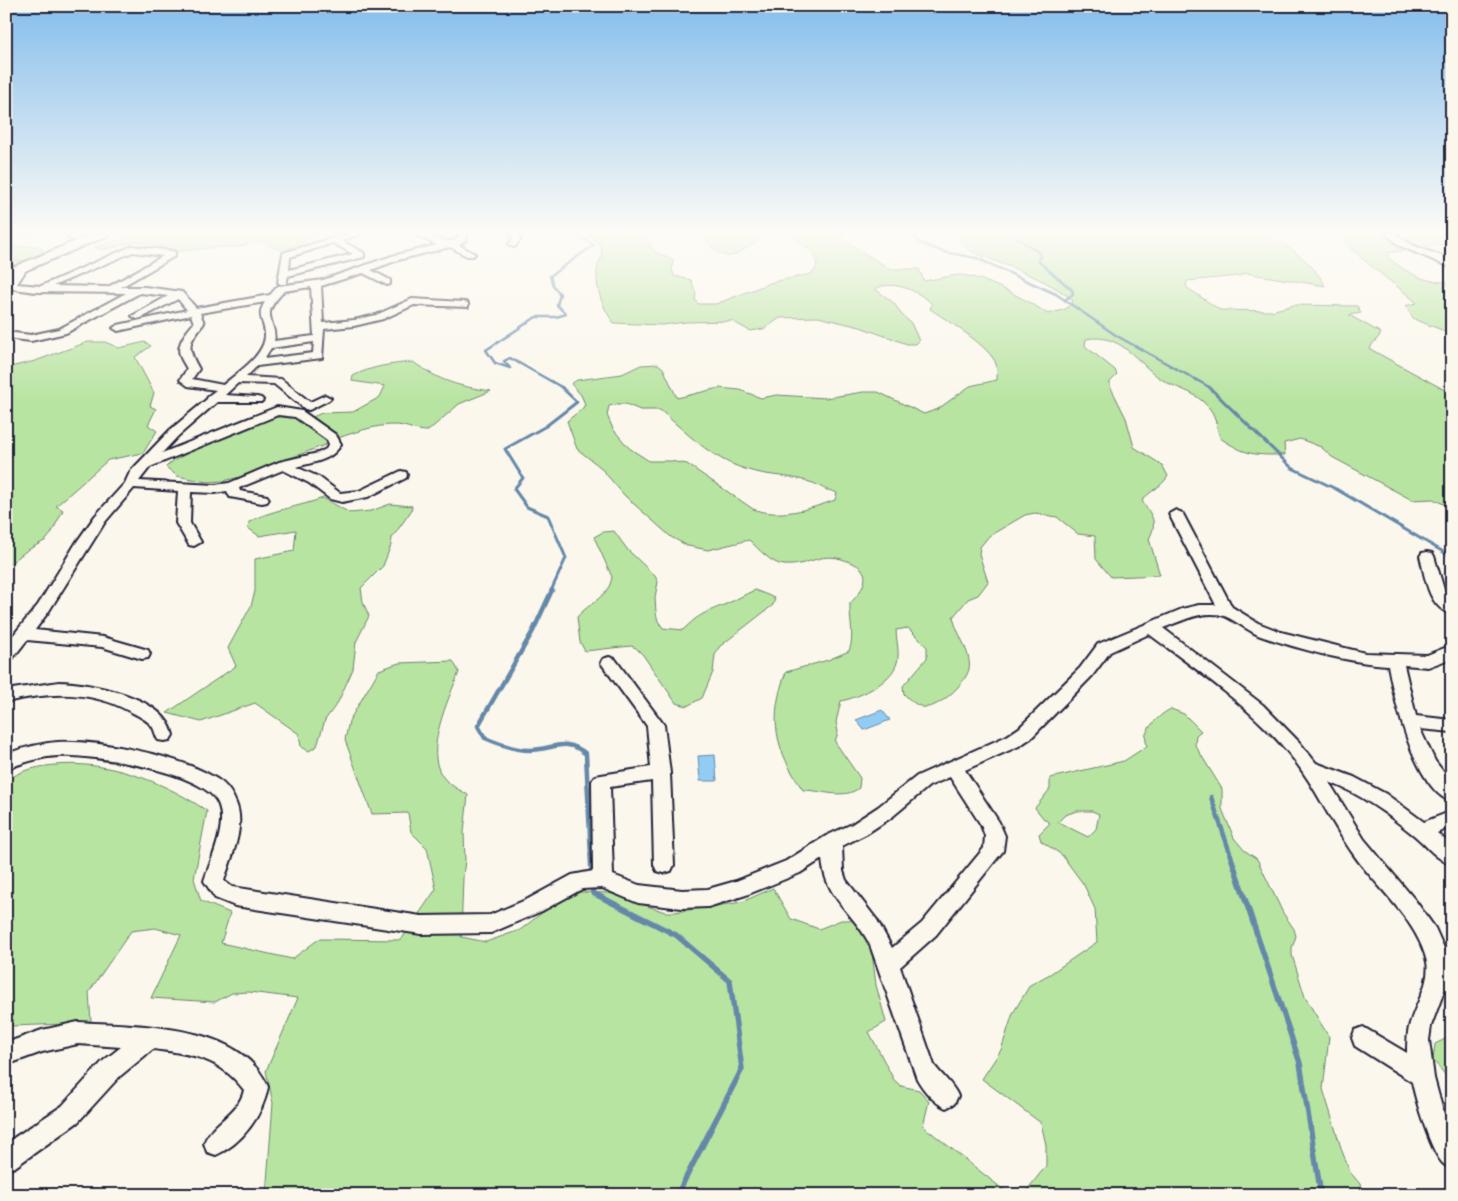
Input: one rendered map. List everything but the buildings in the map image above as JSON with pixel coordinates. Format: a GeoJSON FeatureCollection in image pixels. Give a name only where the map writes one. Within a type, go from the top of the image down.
{"type":"FeatureCollection","features":[{"type":"Feature","properties":{"kind":"street"},"geometry":{"type":"LineString","coordinates":[[111,289],[179,294],[194,311],[199,323],[191,330],[184,349],[185,356],[193,369],[186,380],[192,384],[224,388]]}},
{"type":"Feature","properties":{"kind":"street"},"geometry":{"type":"LineString","coordinates":[[152,291],[156,289]]}},
{"type":"Feature","properties":{"kind":"street"},"geometry":{"type":"LineString","coordinates":[[7,653],[44,608],[83,543],[100,519],[131,484],[135,475],[174,433],[254,363],[269,345],[270,336],[265,313],[272,298],[281,289]]}},
{"type":"Feature","properties":{"kind":"street"},"geometry":{"type":"LineString","coordinates":[[254,363],[318,358],[319,333],[316,289]]}},
{"type":"Feature","properties":{"kind":"street"},"geometry":{"type":"LineString","coordinates":[[6,335],[32,338],[62,331],[137,290]]}},
{"type":"Feature","properties":{"kind":"street"},"geometry":{"type":"LineString","coordinates":[[137,316],[179,294]]}},
{"type":"Feature","properties":{"kind":"street"},"geometry":{"type":"LineString","coordinates":[[118,328],[194,311],[272,298]]}},
{"type":"Feature","properties":{"kind":"street"},"geometry":{"type":"LineString","coordinates":[[269,345],[379,317],[412,302],[464,305]]}},
{"type":"Feature","properties":{"kind":"street"},"geometry":{"type":"LineString","coordinates":[[235,380],[277,381],[309,407]]}},
{"type":"Feature","properties":{"kind":"street"},"geometry":{"type":"LineString","coordinates":[[212,398],[257,400]]}},
{"type":"Feature","properties":{"kind":"street"},"geometry":{"type":"LineString","coordinates":[[295,413],[325,398]]}},
{"type":"Feature","properties":{"kind":"street"},"geometry":{"type":"LineString","coordinates":[[131,484],[185,486],[209,490],[232,486],[283,465],[322,456],[331,451],[335,444],[332,438],[312,421],[286,411],[269,414],[143,466]]}},
{"type":"Feature","properties":{"kind":"street"},"geometry":{"type":"LineString","coordinates":[[283,465],[314,480],[334,496],[342,498],[364,494],[401,474]]}},
{"type":"Feature","properties":{"kind":"street"},"geometry":{"type":"LineString","coordinates":[[185,486],[183,524],[194,542]]}},
{"type":"Feature","properties":{"kind":"street"},"geometry":{"type":"LineString","coordinates":[[232,486],[235,494],[262,499]]}},
{"type":"Feature","properties":{"kind":"street"},"geometry":{"type":"LineString","coordinates":[[1176,514],[1226,610]]}},
{"type":"Feature","properties":{"kind":"street"},"geometry":{"type":"LineString","coordinates":[[1427,556],[1438,595],[1450,607]]}},
{"type":"Feature","properties":{"kind":"street"},"geometry":{"type":"LineString","coordinates":[[6,762],[42,751],[80,749],[140,759],[192,774],[211,783],[227,803],[230,816],[214,881],[217,888],[224,894],[234,898],[421,925],[491,924],[592,880],[638,894],[682,899],[708,898],[739,889],[793,867],[833,842],[866,825],[923,781],[998,749],[1025,733],[1086,672],[1104,648],[1187,613],[1199,610],[1226,610],[1253,626],[1277,636],[1365,658],[1395,661],[1428,661],[1450,654]]}},
{"type":"Feature","properties":{"kind":"street"},"geometry":{"type":"LineString","coordinates":[[1152,628],[1254,708],[1283,736],[1310,768],[1364,854],[1421,926],[1432,945],[1439,966],[1452,984]]}},
{"type":"Feature","properties":{"kind":"street"},"geometry":{"type":"LineString","coordinates":[[24,634],[103,642],[142,654]]}},
{"type":"Feature","properties":{"kind":"street"},"geometry":{"type":"LineString","coordinates":[[1395,661],[1405,712],[1419,751],[1452,795]]}},
{"type":"Feature","properties":{"kind":"street"},"geometry":{"type":"LineString","coordinates":[[609,663],[655,725],[661,773],[664,865]]}},
{"type":"Feature","properties":{"kind":"street"},"geometry":{"type":"LineString","coordinates":[[6,696],[49,688],[103,693],[127,701],[157,720],[164,727],[164,736]]}},
{"type":"Feature","properties":{"kind":"street"},"geometry":{"type":"LineString","coordinates":[[1409,722],[1452,726]]}},
{"type":"Feature","properties":{"kind":"street"},"geometry":{"type":"LineString","coordinates":[[888,964],[929,929],[993,851],[995,836],[990,822],[953,767]]}},
{"type":"Feature","properties":{"kind":"street"},"geometry":{"type":"LineString","coordinates":[[1310,768],[1348,782],[1379,799],[1422,830],[1452,857]]}},
{"type":"Feature","properties":{"kind":"street"},"geometry":{"type":"LineString","coordinates":[[592,880],[601,780],[661,773]]}},
{"type":"Feature","properties":{"kind":"street"},"geometry":{"type":"LineString","coordinates":[[1422,830],[1452,818]]}},
{"type":"Feature","properties":{"kind":"street"},"geometry":{"type":"LineString","coordinates":[[833,842],[831,858],[835,883],[871,927],[888,964],[925,1071],[932,1082],[946,1096]]}},
{"type":"Feature","properties":{"kind":"street"},"geometry":{"type":"LineString","coordinates":[[1439,966],[1418,1042],[1423,1076],[1432,1112],[1452,1156]]}},
{"type":"Feature","properties":{"kind":"street"},"geometry":{"type":"LineString","coordinates":[[6,1054],[42,1041],[78,1033],[200,1044],[222,1054],[241,1069],[256,1087],[255,1098],[248,1111],[216,1143]]}},
{"type":"Feature","properties":{"kind":"street"},"geometry":{"type":"LineString","coordinates":[[6,1158],[70,1114],[112,1069],[150,1038]]}},
{"type":"Feature","properties":{"kind":"street"},"geometry":{"type":"LineString","coordinates":[[1363,1038],[1423,1076]]}},
{"type":"Feature","properties":{"kind":"green space"},"geometry":{"type":"Polygon","coordinates":[[[599,289],[694,289],[695,300],[699,304],[716,304],[755,289],[875,289],[894,303],[901,314],[911,323],[919,341],[916,344],[907,344],[860,327],[818,317],[780,318],[764,329],[750,331],[732,321],[686,322],[662,325],[614,323],[601,300],[599,289]]]}},
{"type":"Feature","properties":{"kind":"green space"},"geometry":{"type":"Polygon","coordinates":[[[908,289],[1002,289],[1048,314],[1066,309],[1073,301],[1056,289],[1189,289],[1220,310],[1271,311],[1294,305],[1357,306],[1361,313],[1349,315],[1381,333],[1370,349],[1452,394],[1452,508],[1433,499],[1412,500],[1332,457],[1321,447],[1300,439],[1284,443],[1285,455],[1251,453],[1237,448],[1220,438],[1212,412],[1204,402],[1161,379],[1119,344],[1098,338],[1086,339],[1085,346],[1115,370],[1117,375],[1110,382],[1110,386],[1126,418],[1134,447],[1162,465],[1168,476],[1142,501],[1153,519],[1152,533],[1149,539],[1160,575],[1111,577],[1096,559],[1095,536],[1078,534],[1057,517],[1035,513],[1025,515],[989,536],[980,547],[979,554],[988,582],[978,595],[968,599],[953,617],[968,656],[969,669],[963,681],[943,700],[929,707],[923,707],[912,702],[904,694],[903,686],[927,658],[927,647],[908,628],[896,630],[898,657],[891,673],[877,686],[858,696],[841,701],[836,722],[838,732],[835,742],[860,778],[859,788],[853,792],[839,794],[803,790],[786,761],[777,733],[777,704],[780,689],[786,672],[828,660],[849,651],[852,634],[850,603],[859,594],[863,585],[865,577],[863,571],[859,566],[832,557],[794,565],[779,564],[765,555],[749,540],[708,550],[688,546],[671,537],[625,496],[599,466],[577,449],[567,421],[583,408],[585,404],[581,395],[571,384],[577,380],[622,374],[641,365],[658,364],[663,368],[677,398],[719,388],[740,390],[761,398],[777,395],[826,398],[863,392],[878,392],[924,414],[938,409],[970,386],[997,380],[997,366],[986,350],[956,326],[930,309],[932,304],[908,289]],[[626,404],[609,406],[607,415],[613,429],[629,448],[649,461],[670,461],[687,464],[753,509],[773,513],[794,512],[835,500],[837,493],[805,480],[755,472],[732,464],[710,452],[660,410],[640,410],[626,404]]]}},
{"type":"Feature","properties":{"kind":"green space"},"geometry":{"type":"Polygon","coordinates":[[[1400,289],[1452,289],[1452,334],[1414,319],[1405,306],[1417,303],[1400,289]]]}},
{"type":"Feature","properties":{"kind":"green space"},"geometry":{"type":"Polygon","coordinates":[[[88,342],[105,342],[119,348],[145,342],[151,346],[135,357],[154,393],[150,406],[156,409],[148,425],[157,431],[143,453],[108,460],[56,506],[63,510],[51,534],[46,540],[26,551],[6,567],[6,517],[12,505],[6,505],[6,368],[35,361],[88,342]]]}},
{"type":"Feature","properties":{"kind":"green space"},"geometry":{"type":"Polygon","coordinates":[[[413,362],[441,379],[491,391],[459,404],[428,431],[397,425],[371,428],[329,441],[325,445],[240,477],[223,481],[207,482],[177,476],[166,467],[173,461],[206,444],[268,420],[293,415],[303,421],[322,413],[353,412],[380,397],[385,386],[352,381],[353,376],[375,368],[413,362]]]}},
{"type":"Feature","properties":{"kind":"green space"},"geometry":{"type":"Polygon","coordinates":[[[323,498],[350,513],[371,511],[390,504],[412,506],[411,511],[392,538],[383,566],[361,588],[363,602],[369,616],[356,642],[353,669],[338,702],[325,720],[317,746],[309,751],[301,747],[299,734],[255,703],[201,722],[167,713],[236,666],[228,648],[251,606],[255,591],[255,559],[294,551],[296,530],[259,536],[248,528],[249,522],[266,514],[323,498]]]}},
{"type":"Feature","properties":{"kind":"green space"},"geometry":{"type":"Polygon","coordinates":[[[614,531],[627,549],[655,576],[658,582],[655,597],[656,613],[658,621],[663,628],[683,630],[703,614],[755,590],[775,598],[773,605],[719,647],[715,655],[713,672],[702,698],[687,706],[676,703],[643,655],[636,648],[631,646],[585,651],[580,642],[577,617],[607,590],[612,577],[594,537],[603,532],[614,531]]]}},
{"type":"Feature","properties":{"kind":"green space"},"geometry":{"type":"Polygon","coordinates":[[[453,661],[459,672],[444,710],[437,739],[436,753],[438,766],[445,780],[468,795],[464,832],[465,860],[461,937],[486,942],[520,930],[551,906],[579,892],[609,893],[665,912],[675,912],[742,902],[773,888],[791,919],[819,929],[841,920],[850,920],[858,923],[870,936],[876,985],[886,1022],[869,1032],[894,1080],[901,1086],[919,1090],[929,1101],[923,1126],[1010,1195],[266,1195],[273,1103],[266,1071],[298,998],[249,992],[232,993],[215,1002],[151,998],[181,935],[155,928],[131,931],[89,992],[91,1023],[12,1026],[6,1021],[6,780],[27,770],[50,765],[74,764],[97,766],[144,778],[166,787],[207,811],[194,879],[201,901],[230,913],[221,943],[292,959],[319,939],[401,940],[436,889],[427,848],[411,832],[408,813],[372,814],[345,740],[349,721],[379,670],[399,663],[453,661]]]}},
{"type":"Feature","properties":{"kind":"green space"},"geometry":{"type":"Polygon","coordinates":[[[1171,709],[1184,714],[1201,731],[1196,735],[1195,745],[1222,789],[1222,809],[1234,838],[1244,850],[1257,859],[1283,913],[1294,929],[1296,936],[1292,955],[1305,997],[1329,1037],[1323,1089],[1350,1172],[1369,1195],[1023,1195],[1046,1166],[1046,1145],[1041,1123],[982,1079],[1001,1050],[1013,1013],[1030,985],[1050,974],[1097,942],[1095,909],[1084,885],[1062,855],[1041,841],[1039,834],[1050,823],[1035,808],[1050,789],[1050,778],[1124,761],[1147,746],[1146,734],[1148,730],[1157,719],[1171,709]],[[1077,811],[1065,815],[1058,822],[1088,837],[1096,829],[1099,814],[1092,811],[1077,811]]]}},
{"type":"Feature","properties":{"kind":"green space"},"geometry":{"type":"Polygon","coordinates":[[[1447,1038],[1452,1042],[1452,1083],[1433,1060],[1435,1044],[1447,1038]]]}},
{"type":"Feature","properties":{"kind":"water"},"geometry":{"type":"Polygon","coordinates":[[[882,710],[890,720],[864,730],[856,720],[882,710]]]}},
{"type":"Feature","properties":{"kind":"water"},"geometry":{"type":"Polygon","coordinates":[[[715,755],[717,781],[700,781],[698,756],[715,755]]]}},
{"type":"Feature","properties":{"kind":"waterway"},"geometry":{"type":"LineString","coordinates":[[556,289],[560,294],[557,305],[566,314],[556,317],[536,317],[486,350],[495,363],[510,368],[504,361],[510,358],[563,388]]}},
{"type":"Feature","properties":{"kind":"waterway"},"geometry":{"type":"LineString","coordinates":[[1045,289],[1056,294],[1117,336],[1211,388]]}},
{"type":"Feature","properties":{"kind":"waterway"},"geometry":{"type":"LineString","coordinates":[[1065,300],[1073,294],[1071,289]]}},
{"type":"Feature","properties":{"kind":"waterway"},"geometry":{"type":"LineString","coordinates":[[551,591],[566,558],[548,516],[527,507],[514,489],[523,478],[505,449],[546,426],[577,402],[561,387]]}},
{"type":"Feature","properties":{"kind":"waterway"},"geometry":{"type":"LineString","coordinates":[[1209,387],[1292,468],[1336,489],[1452,557]]}},
{"type":"Feature","properties":{"kind":"waterway"},"geometry":{"type":"LineString","coordinates":[[552,590],[533,631],[478,726],[485,738],[513,748],[530,750],[565,745],[572,746],[586,754],[591,856]]}},
{"type":"Feature","properties":{"kind":"waterway"},"geometry":{"type":"LineString","coordinates":[[1211,797],[1231,856]]}},
{"type":"Feature","properties":{"kind":"waterway"},"geometry":{"type":"LineString","coordinates":[[591,854],[592,875]]}},
{"type":"Feature","properties":{"kind":"waterway"},"geometry":{"type":"LineString","coordinates":[[1230,854],[1300,1063],[1321,1195]]}},
{"type":"Feature","properties":{"kind":"waterway"},"geometry":{"type":"LineString","coordinates":[[592,884],[593,893],[676,935],[730,981],[742,1069],[677,1195]]}}]}
